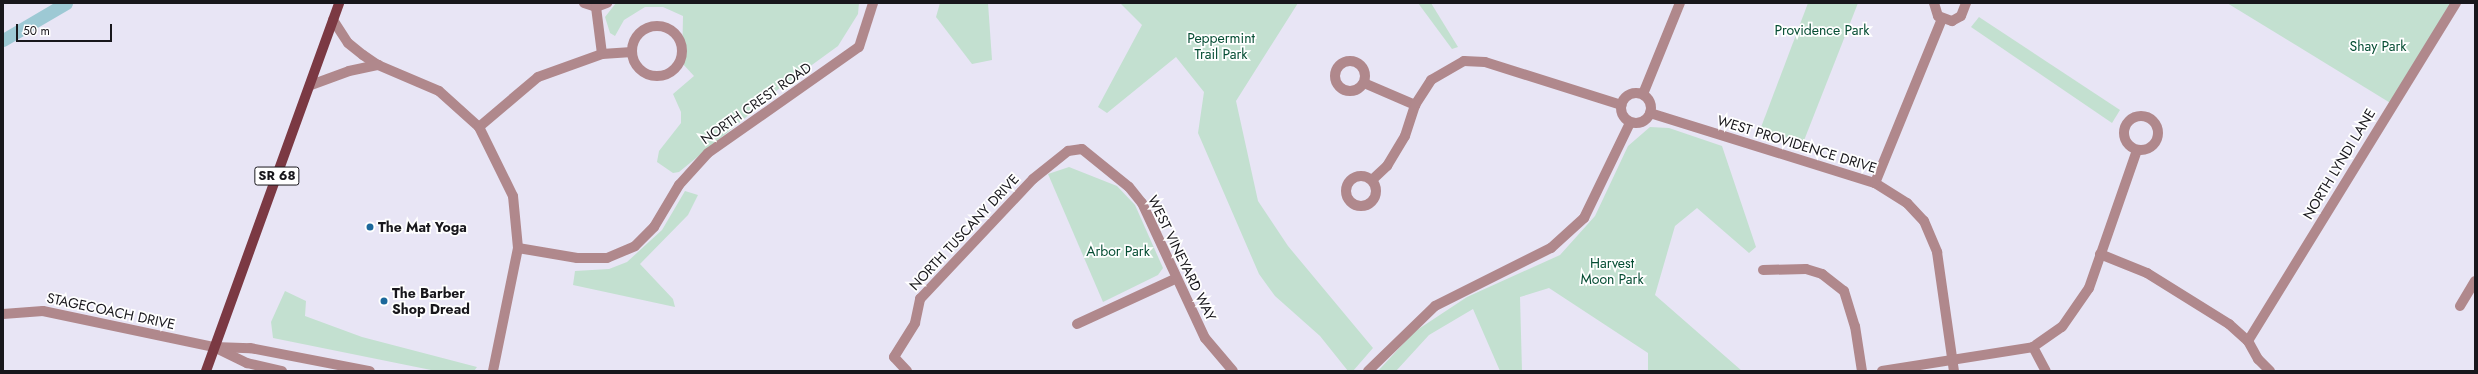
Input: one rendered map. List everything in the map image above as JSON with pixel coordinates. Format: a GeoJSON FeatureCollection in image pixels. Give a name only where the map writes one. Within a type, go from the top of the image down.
{"type":"FeatureCollection","features":[{"type":"Feature","properties":{"kind":"main road","name":"SR 68"},"geometry":{"type":"LineString","coordinates":[[206,371],[311,85],[339,3]]}},
{"type":"Feature","properties":{"kind":"street"},"geometry":{"type":"LineString","coordinates":[[584,3],[596,7],[607,3]]}},
{"type":"Feature","properties":{"kind":"street","name":"NORTH CREST ROAD"},"geometry":{"type":"LineString","coordinates":[[518,248],[577,258],[607,258],[635,246],[654,227],[679,185],[708,153],[859,47],[872,3]]}},
{"type":"Feature","properties":{"kind":"street"},"geometry":{"type":"LineString","coordinates":[[1643,94],[1680,3]]}},
{"type":"Feature","properties":{"kind":"street"},"geometry":{"type":"LineString","coordinates":[[1934,3],[1935,12],[1942,19],[1957,19],[1964,12],[1966,3]]}},
{"type":"Feature","properties":{"kind":"street","name":"NORTH LYNDI LANE"},"geometry":{"type":"LineString","coordinates":[[2248,341],[2456,3]]}},
{"type":"Feature","properties":{"kind":"street"},"geometry":{"type":"LineString","coordinates":[[596,7],[602,54]]}},
{"type":"Feature","properties":{"kind":"street"},"geometry":{"type":"LineString","coordinates":[[1875,183],[1942,19]]}},
{"type":"Feature","properties":{"kind":"street"},"geometry":{"type":"LineString","coordinates":[[333,20],[348,43],[378,66],[439,91],[479,128],[513,196],[518,248],[493,371]]}},
{"type":"Feature","properties":{"kind":"street"},"geometry":{"type":"LineString","coordinates":[[657,26],[678,37],[682,52],[669,72],[652,75],[638,67],[632,52],[642,30],[657,26]]}},
{"type":"Feature","properties":{"kind":"street"},"geometry":{"type":"LineString","coordinates":[[479,128],[538,77],[602,54],[632,52]]}},
{"type":"Feature","properties":{"kind":"street"},"geometry":{"type":"LineString","coordinates":[[1372,180],[1387,166],[1405,136],[1415,105],[1431,80],[1447,68],[1474,61],[1621,105]]}},
{"type":"Feature","properties":{"kind":"street"},"geometry":{"type":"LineString","coordinates":[[311,85],[348,71],[378,66]]}},
{"type":"Feature","properties":{"kind":"street"},"geometry":{"type":"LineString","coordinates":[[1364,83],[1415,105]]}},
{"type":"Feature","properties":{"kind":"street"},"geometry":{"type":"LineString","coordinates":[[1629,94],[1643,94],[1651,104],[1650,113],[1640,123],[1630,123],[1621,113],[1621,105],[1629,94]]}},
{"type":"Feature","properties":{"kind":"street","name":"WEST PROVIDENCE DRIVE"},"geometry":{"type":"LineString","coordinates":[[1650,113],[1875,183],[1908,202],[1924,221],[1937,252],[1953,366]]}},
{"type":"Feature","properties":{"kind":"street"},"geometry":{"type":"LineString","coordinates":[[1368,371],[1435,306],[1551,248],[1584,218],[1630,123]]}},
{"type":"Feature","properties":{"kind":"street","name":"WEST VINEYARD WAY"},"geometry":{"type":"LineString","coordinates":[[1082,149],[1129,187],[1142,203],[1175,279],[1205,338],[1233,371]]}},
{"type":"Feature","properties":{"kind":"street","name":"NORTH TUSCANY DRIVE"},"geometry":{"type":"LineString","coordinates":[[907,371],[894,357],[915,323],[920,298],[1033,178],[1068,151],[1082,149]]}},
{"type":"Feature","properties":{"kind":"street"},"geometry":{"type":"LineString","coordinates":[[1882,371],[1953,366],[2033,347],[2062,327],[2077,309],[2100,254],[2137,150]]}},
{"type":"Feature","properties":{"kind":"street"},"geometry":{"type":"LineString","coordinates":[[2100,254],[2147,273],[2191,298],[2248,341],[2258,359],[2270,371]]}},
{"type":"Feature","properties":{"kind":"street"},"geometry":{"type":"LineString","coordinates":[[1763,270],[1806,268],[1822,274],[1844,291],[1855,326],[1862,371]]}},
{"type":"Feature","properties":{"kind":"street"},"geometry":{"type":"LineString","coordinates":[[1077,324],[1175,279]]}},
{"type":"Feature","properties":{"kind":"street"},"geometry":{"type":"LineString","coordinates":[[2460,306],[2475,281]]}},
{"type":"Feature","properties":{"kind":"street","name":"STAGECOACH DRIVE"},"geometry":{"type":"LineString","coordinates":[[3,314],[43,311],[214,347]]}},
{"type":"Feature","properties":{"kind":"street"},"geometry":{"type":"LineString","coordinates":[[214,347],[247,363],[282,371]]}},
{"type":"Feature","properties":{"kind":"street"},"geometry":{"type":"LineString","coordinates":[[214,347],[250,348],[370,371]]}},
{"type":"Feature","properties":{"kind":"street"},"geometry":{"type":"LineString","coordinates":[[2033,347],[2046,371]]}},
{"type":"Feature","properties":{"kind":"green space"},"geometry":{"type":"Polygon","coordinates":[[[616,3],[859,3],[858,14],[838,46],[750,110],[750,114],[679,172],[673,173],[657,162],[659,151],[681,123],[681,112],[673,94],[694,76],[682,63],[683,16],[663,7],[645,7],[624,20],[615,36],[610,33],[605,17],[616,3]]]}},
{"type":"Feature","properties":{"kind":"green space"},"geometry":{"type":"Polygon","coordinates":[[[940,3],[988,3],[992,60],[972,64],[936,17],[940,3]]]}},
{"type":"Feature","properties":{"kind":"green space","name":"Peppermint Trail Park"},"geometry":{"type":"Polygon","coordinates":[[[1120,3],[1298,3],[1236,101],[1258,201],[1288,246],[1373,348],[1353,371],[1348,371],[1320,336],[1275,296],[1259,274],[1198,133],[1204,92],[1176,57],[1107,113],[1098,107],[1142,25],[1120,3]]]}},
{"type":"Feature","properties":{"kind":"green space"},"geometry":{"type":"Polygon","coordinates":[[[1418,3],[1431,3],[1458,47],[1452,49],[1418,3]]]}},
{"type":"Feature","properties":{"kind":"green space","name":"Providence Park"},"geometry":{"type":"Polygon","coordinates":[[[1808,3],[1858,3],[1803,143],[1760,130],[1808,3]]]}},
{"type":"Feature","properties":{"kind":"green space","name":"Shay Park"},"geometry":{"type":"Polygon","coordinates":[[[2227,3],[2456,3],[2392,104],[2227,3]]]}},
{"type":"Feature","properties":{"kind":"green space"},"geometry":{"type":"Polygon","coordinates":[[[1979,17],[2120,110],[2112,123],[1971,27],[1979,17]]]}},
{"type":"Feature","properties":{"kind":"green space","name":"Harvest Moon Park"},"geometry":{"type":"Polygon","coordinates":[[[1650,127],[1669,128],[1722,146],[1756,247],[1749,253],[1697,208],[1675,226],[1655,295],[1742,371],[1648,371],[1648,353],[1549,288],[1520,297],[1522,371],[1500,371],[1473,309],[1429,335],[1396,371],[1378,371],[1414,332],[1467,297],[1560,255],[1595,216],[1628,146],[1650,127]]]}},
{"type":"Feature","properties":{"kind":"green space","name":"Arbor Park"},"geometry":{"type":"Polygon","coordinates":[[[1069,167],[1117,186],[1135,205],[1163,268],[1158,275],[1103,302],[1048,174],[1069,167]]]}},
{"type":"Feature","properties":{"kind":"green space"},"geometry":{"type":"Polygon","coordinates":[[[685,191],[698,195],[688,215],[640,264],[673,299],[675,307],[573,285],[575,271],[609,269],[627,262],[662,230],[685,191]]]}},
{"type":"Feature","properties":{"kind":"green space"},"geometry":{"type":"Polygon","coordinates":[[[285,291],[306,301],[305,316],[362,337],[477,367],[474,371],[436,371],[273,338],[271,322],[285,291]]]}},
{"type":"Feature","properties":{"kind":"waterway"},"geometry":{"type":"LineString","coordinates":[[3,40],[66,3]]}},
{"type":"Feature","properties":{"kind":"place","name":"The Mat Yoga"},"geometry":{"type":"Point","coordinates":[370,227]}},
{"type":"Feature","properties":{"kind":"place","name":"The Barber Shop Dread"},"geometry":{"type":"Point","coordinates":[384,301]}}]}
